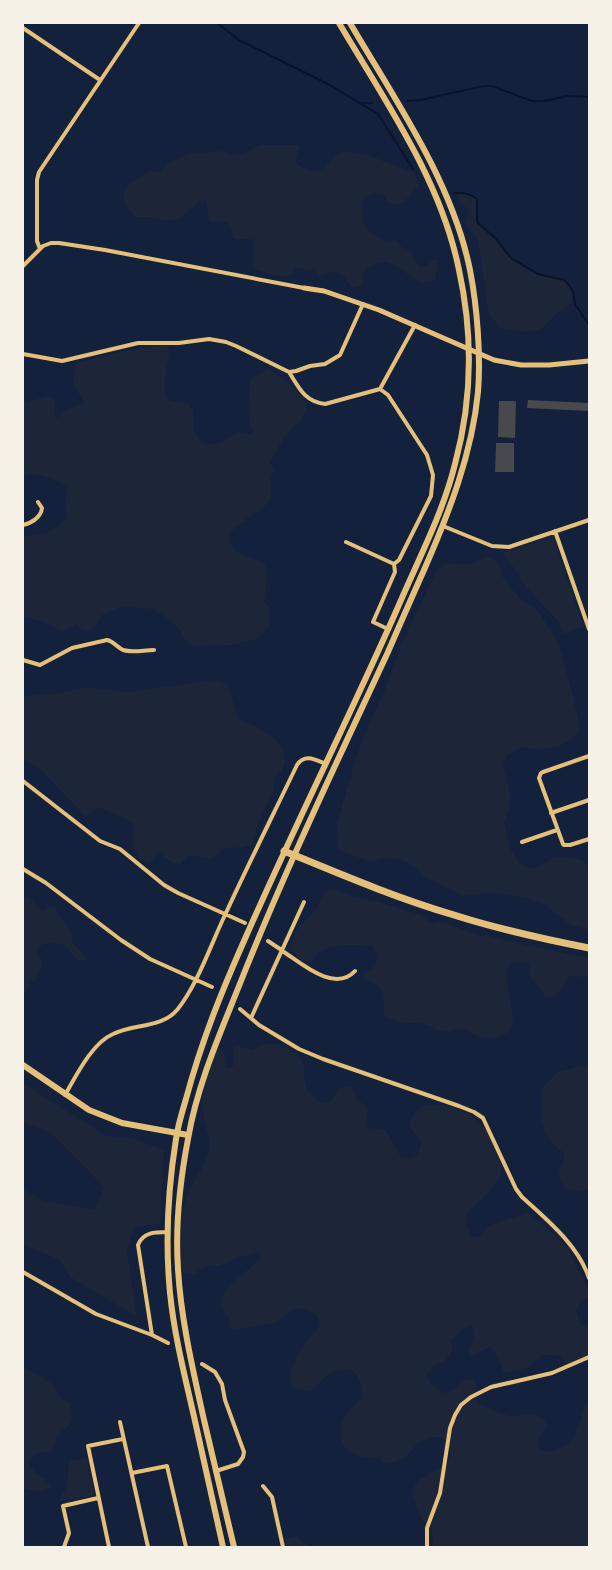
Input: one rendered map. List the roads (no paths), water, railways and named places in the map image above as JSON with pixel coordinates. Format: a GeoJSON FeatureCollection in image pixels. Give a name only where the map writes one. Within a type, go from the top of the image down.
{"type":"FeatureCollection","features":[{"type":"Feature","properties":{"kind":"highway"},"geometry":{"type":"LineString","coordinates":[[284,851],[400,897],[452,915],[500,929],[589,948]]}},
{"type":"Feature","properties":{"kind":"main road"},"geometry":{"type":"LineString","coordinates":[[223,1547],[185,1379],[170,1294],[168,1232],[170,1180],[177,1134],[196,1061],[213,1013],[284,851],[388,629],[447,491],[456,463],[468,388],[469,348],[459,271],[445,218],[426,174],[413,150],[339,23]]}},
{"type":"Feature","properties":{"kind":"main road"},"geometry":{"type":"LineString","coordinates":[[234,1547],[186,1335],[180,1293],[178,1264],[179,1207],[188,1135],[207,1065],[253,949],[396,634],[443,526],[455,494],[473,424],[478,393],[478,352],[470,270],[462,243],[444,192],[434,170],[408,121],[350,23]]}},
{"type":"Feature","properties":{"kind":"main road"},"geometry":{"type":"LineString","coordinates":[[23,1065],[64,1095],[89,1110],[122,1123],[188,1135]]}},
{"type":"Feature","properties":{"kind":"street"},"geometry":{"type":"LineString","coordinates":[[40,249],[37,241],[37,180],[39,172],[139,23]]}},
{"type":"Feature","properties":{"kind":"street"},"geometry":{"type":"LineString","coordinates":[[23,28],[100,80]]}},
{"type":"Feature","properties":{"kind":"street"},"geometry":{"type":"LineString","coordinates":[[23,266],[40,249],[51,243],[65,243],[324,291],[363,304],[415,325],[494,360],[521,365],[548,365],[589,361]]}},
{"type":"Feature","properties":{"kind":"street"},"geometry":{"type":"LineString","coordinates":[[289,372],[310,366],[325,364],[340,355],[363,304]]}},
{"type":"Feature","properties":{"kind":"street"},"geometry":{"type":"LineString","coordinates":[[23,354],[62,360],[138,343],[179,343],[209,339],[222,341],[236,346],[289,372],[302,392],[310,401],[325,404],[380,389],[415,325]]}},
{"type":"Feature","properties":{"kind":"street"},"geometry":{"type":"LineString","coordinates":[[380,389],[388,395],[427,455],[433,475],[433,488],[428,504],[398,560],[394,564]]}},
{"type":"Feature","properties":{"kind":"street"},"geometry":{"type":"LineString","coordinates":[[23,525],[31,523],[41,513],[42,508],[38,502]]}},
{"type":"Feature","properties":{"kind":"street"},"geometry":{"type":"LineString","coordinates":[[443,526],[492,546],[509,547],[589,520]]}},
{"type":"Feature","properties":{"kind":"street"},"geometry":{"type":"LineString","coordinates":[[556,531],[589,629]]}},
{"type":"Feature","properties":{"kind":"street"},"geometry":{"type":"LineString","coordinates":[[346,542],[394,564]]}},
{"type":"Feature","properties":{"kind":"street"},"geometry":{"type":"LineString","coordinates":[[388,629],[373,622],[395,572],[394,564]]}},
{"type":"Feature","properties":{"kind":"street"},"geometry":{"type":"LineString","coordinates":[[23,660],[40,665],[72,648],[107,640],[110,640],[120,649],[128,651],[154,650]]}},
{"type":"Feature","properties":{"kind":"street"},"geometry":{"type":"LineString","coordinates":[[589,756],[541,773],[540,780],[564,845],[570,846],[589,839]]}},
{"type":"Feature","properties":{"kind":"street"},"geometry":{"type":"LineString","coordinates":[[64,1095],[83,1065],[104,1039],[113,1034],[156,1023],[168,1017],[180,1007],[196,979],[296,765],[302,759],[307,758],[326,764]]}},
{"type":"Feature","properties":{"kind":"street"},"geometry":{"type":"LineString","coordinates":[[23,781],[100,841],[120,849],[164,885],[178,893],[244,922]]}},
{"type":"Feature","properties":{"kind":"street"},"geometry":{"type":"LineString","coordinates":[[551,813],[589,800]]}},
{"type":"Feature","properties":{"kind":"street"},"geometry":{"type":"LineString","coordinates":[[522,842],[558,830]]}},
{"type":"Feature","properties":{"kind":"street"},"geometry":{"type":"LineString","coordinates":[[23,869],[46,883],[126,944],[150,958],[212,987]]}},
{"type":"Feature","properties":{"kind":"street"},"geometry":{"type":"LineString","coordinates":[[251,1018],[304,902]]}},
{"type":"Feature","properties":{"kind":"street"},"geometry":{"type":"LineString","coordinates":[[268,941],[314,973],[334,979],[346,978],[355,971]]}},
{"type":"Feature","properties":{"kind":"street"},"geometry":{"type":"LineString","coordinates":[[240,1009],[251,1018],[299,1049],[323,1060],[459,1106],[479,1115],[488,1126],[516,1189],[522,1197],[568,1242],[582,1262],[589,1278]]}},
{"type":"Feature","properties":{"kind":"street"},"geometry":{"type":"LineString","coordinates":[[152,1335],[138,1245],[140,1240],[150,1233],[168,1232]]}},
{"type":"Feature","properties":{"kind":"street"},"geometry":{"type":"LineString","coordinates":[[23,1272],[96,1314],[152,1335],[168,1343]]}},
{"type":"Feature","properties":{"kind":"street"},"geometry":{"type":"LineString","coordinates":[[427,1547],[428,1528],[440,1493],[450,1428],[461,1405],[471,1397],[491,1387],[552,1373],[589,1357]]}},
{"type":"Feature","properties":{"kind":"street"},"geometry":{"type":"LineString","coordinates":[[202,1364],[215,1372],[222,1384],[225,1400],[244,1452],[243,1457],[238,1464],[216,1471]]}},
{"type":"Feature","properties":{"kind":"street"},"geometry":{"type":"LineString","coordinates":[[120,1422],[148,1547]]}},
{"type":"Feature","properties":{"kind":"street"},"geometry":{"type":"LineString","coordinates":[[109,1547],[88,1446],[123,1439]]}},
{"type":"Feature","properties":{"kind":"street"},"geometry":{"type":"LineString","coordinates":[[132,1473],[167,1466],[186,1547]]}},
{"type":"Feature","properties":{"kind":"street"},"geometry":{"type":"LineString","coordinates":[[263,1486],[272,1497],[283,1547]]}},
{"type":"Feature","properties":{"kind":"street"},"geometry":{"type":"LineString","coordinates":[[64,1547],[69,1533],[63,1506],[98,1498]]}},
{"type":"Feature","properties":{"kind":"waterway"},"geometry":{"type":"LineString","coordinates":[[217,23],[239,40],[328,84],[378,114],[413,169]]}},
{"type":"Feature","properties":{"kind":"waterway"},"geometry":{"type":"LineString","coordinates":[[407,101],[421,100],[483,86],[492,86],[532,101],[544,101],[568,96],[589,97]]}},
{"type":"Feature","properties":{"kind":"waterway"},"geometry":{"type":"LineString","coordinates":[[362,103],[372,103]]}},
{"type":"Feature","properties":{"kind":"waterway"},"geometry":{"type":"LineString","coordinates":[[454,193],[466,193],[477,199],[478,223],[496,239],[511,258],[538,274],[564,280],[573,292],[575,304],[589,325]]}}]}
